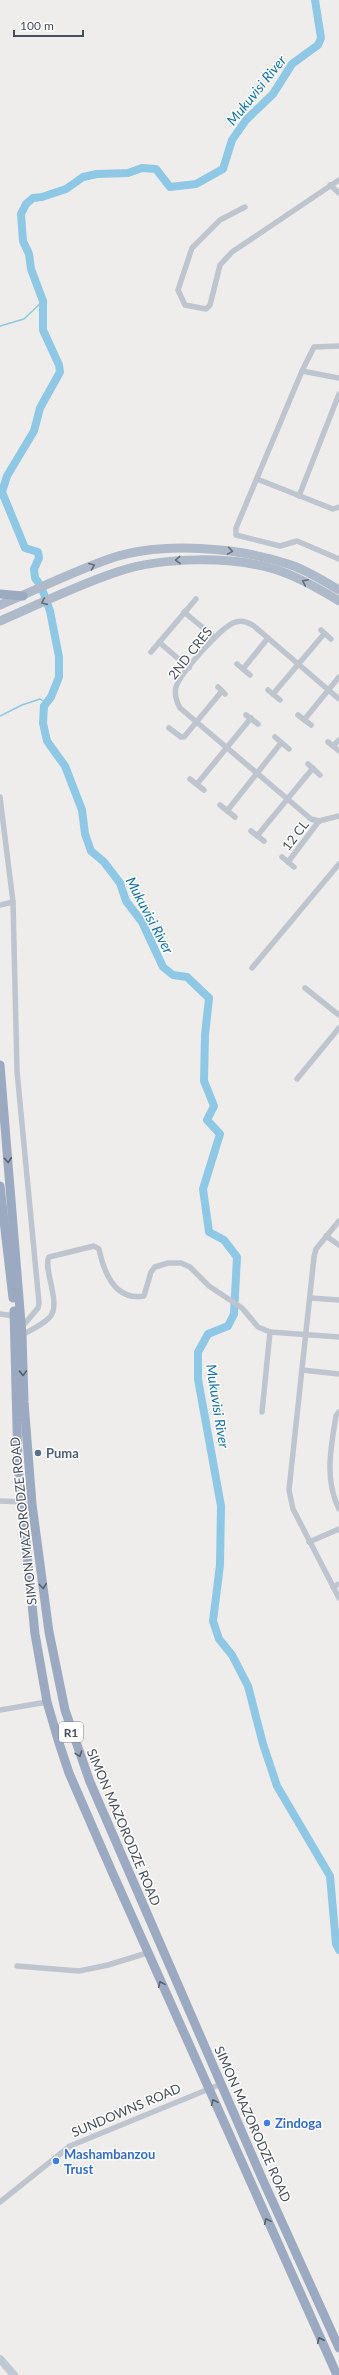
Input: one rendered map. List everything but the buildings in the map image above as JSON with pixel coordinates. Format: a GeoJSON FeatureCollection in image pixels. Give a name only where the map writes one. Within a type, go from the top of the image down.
{"type":"FeatureCollection","features":[{"type":"Feature","properties":{"kind":"highway"},"geometry":{"type":"LineString","coordinates":[[0,594],[23,596]]}},
{"type":"Feature","properties":{"kind":"highway","name":"SIMON MAZORODZE ROAD"},"geometry":{"type":"LineString","coordinates":[[0,1065],[22,1331],[24,1402],[32,1504],[49,1632],[71,1732],[90,1782],[220,2084],[339,2348]]}},
{"type":"Feature","properties":{"kind":"highway","name":"SIMON MAZORODZE ROAD"},"geometry":{"type":"LineString","coordinates":[[0,1186],[15,1316],[15,1400],[22,1502],[35,1634],[47,1702],[69,1773],[147,1953],[337,2375]]}},
{"type":"Feature","properties":{"kind":"main road"},"geometry":{"type":"LineString","coordinates":[[0,606],[110,559],[163,549],[221,550],[276,560],[308,572],[339,590]]}},
{"type":"Feature","properties":{"kind":"main road"},"geometry":{"type":"LineString","coordinates":[[0,621],[61,594],[121,571],[167,561],[190,559],[257,565],[274,569],[307,582],[339,600]]}},
{"type":"Feature","properties":{"kind":"main road"},"geometry":{"type":"LineString","coordinates":[[0,2359],[14,2375]]}},
{"type":"Feature","properties":{"kind":"street"},"geometry":{"type":"LineString","coordinates":[[246,207],[220,220],[192,248],[178,290],[185,305],[206,309],[210,305],[220,265],[232,252],[339,180]]}},
{"type":"Feature","properties":{"kind":"street"},"geometry":{"type":"LineString","coordinates":[[330,185],[339,193]]}},
{"type":"Feature","properties":{"kind":"street"},"geometry":{"type":"LineString","coordinates":[[339,346],[314,347],[302,371],[236,528],[236,535],[280,546],[297,541],[339,559]]}},
{"type":"Feature","properties":{"kind":"street"},"geometry":{"type":"LineString","coordinates":[[302,371],[339,378]]}},
{"type":"Feature","properties":{"kind":"street"},"geometry":{"type":"LineString","coordinates":[[299,496],[339,394]]}},
{"type":"Feature","properties":{"kind":"street"},"geometry":{"type":"LineString","coordinates":[[257,479],[332,509],[339,506]]}},
{"type":"Feature","properties":{"kind":"street"},"geometry":{"type":"LineString","coordinates":[[151,652],[184,612],[196,600]]}},
{"type":"Feature","properties":{"kind":"street"},"geometry":{"type":"LineString","coordinates":[[184,612],[214,637]]}},
{"type":"Feature","properties":{"kind":"street","name":"2ND CRES"},"geometry":{"type":"LineString","coordinates":[[320,821],[311,819],[180,708],[176,692],[177,685],[214,637],[236,622],[247,622],[254,626],[339,699]]}},
{"type":"Feature","properties":{"kind":"street"},"geometry":{"type":"LineString","coordinates":[[273,694],[322,632],[331,639]]}},
{"type":"Feature","properties":{"kind":"street"},"geometry":{"type":"LineString","coordinates":[[243,669],[268,638]]}},
{"type":"Feature","properties":{"kind":"street"},"geometry":{"type":"LineString","coordinates":[[159,642],[189,668]]}},
{"type":"Feature","properties":{"kind":"street"},"geometry":{"type":"LineString","coordinates":[[237,664],[250,675]]}},
{"type":"Feature","properties":{"kind":"street"},"geometry":{"type":"LineString","coordinates":[[304,720],[339,677]]}},
{"type":"Feature","properties":{"kind":"street"},"geometry":{"type":"LineString","coordinates":[[169,728],[183,737],[222,690]]}},
{"type":"Feature","properties":{"kind":"street"},"geometry":{"type":"LineString","coordinates":[[268,690],[280,700]]}},
{"type":"Feature","properties":{"kind":"street"},"geometry":{"type":"LineString","coordinates":[[298,715],[311,725]]}},
{"type":"Feature","properties":{"kind":"street"},"geometry":{"type":"LineString","coordinates":[[197,784],[227,748],[249,717],[258,724]]}},
{"type":"Feature","properties":{"kind":"street"},"geometry":{"type":"LineString","coordinates":[[275,737],[289,749]]}},
{"type":"Feature","properties":{"kind":"street"},"geometry":{"type":"LineString","coordinates":[[333,746],[339,740]]}},
{"type":"Feature","properties":{"kind":"street"},"geometry":{"type":"LineString","coordinates":[[328,742],[339,752]]}},
{"type":"Feature","properties":{"kind":"street"},"geometry":{"type":"LineString","coordinates":[[227,811],[282,743]]}},
{"type":"Feature","properties":{"kind":"street"},"geometry":{"type":"LineString","coordinates":[[308,764],[320,775]]}},
{"type":"Feature","properties":{"kind":"street"},"geometry":{"type":"LineString","coordinates":[[257,836],[313,768]]}},
{"type":"Feature","properties":{"kind":"street"},"geometry":{"type":"LineString","coordinates":[[190,779],[204,790]]}},
{"type":"Feature","properties":{"kind":"street"},"geometry":{"type":"LineString","coordinates":[[0,797],[13,902],[17,1071],[40,1303],[22,1331]]}},
{"type":"Feature","properties":{"kind":"street"},"geometry":{"type":"LineString","coordinates":[[220,805],[235,816]]}},
{"type":"Feature","properties":{"kind":"street"},"geometry":{"type":"LineString","coordinates":[[320,821],[339,816]]}},
{"type":"Feature","properties":{"kind":"street","name":"12 CL"},"geometry":{"type":"LineString","coordinates":[[288,862],[320,821]]}},
{"type":"Feature","properties":{"kind":"street"},"geometry":{"type":"LineString","coordinates":[[251,831],[264,842]]}},
{"type":"Feature","properties":{"kind":"street"},"geometry":{"type":"LineString","coordinates":[[282,857],[294,867]]}},
{"type":"Feature","properties":{"kind":"street"},"geometry":{"type":"LineString","coordinates":[[252,968],[339,864]]}},
{"type":"Feature","properties":{"kind":"street"},"geometry":{"type":"LineString","coordinates":[[0,905],[13,902]]}},
{"type":"Feature","properties":{"kind":"street"},"geometry":{"type":"LineString","coordinates":[[305,988],[339,1015]]}},
{"type":"Feature","properties":{"kind":"street"},"geometry":{"type":"LineString","coordinates":[[297,1079],[339,1028]]}},
{"type":"Feature","properties":{"kind":"street"},"geometry":{"type":"LineString","coordinates":[[339,1221],[316,1249],[290,1481],[290,1500],[309,1542],[339,1598]]}},
{"type":"Feature","properties":{"kind":"street"},"geometry":{"type":"LineString","coordinates":[[326,1236],[339,1246]]}},
{"type":"Feature","properties":{"kind":"street"},"geometry":{"type":"LineString","coordinates":[[22,1331],[51,1318],[54,1311],[52,1281],[46,1265],[49,1257],[94,1246],[99,1249],[102,1264],[115,1289],[134,1298],[144,1296],[151,1272],[155,1267],[176,1262],[190,1267],[209,1286],[242,1308],[255,1325],[270,1332],[306,1333],[339,1337]]}},
{"type":"Feature","properties":{"kind":"street"},"geometry":{"type":"LineString","coordinates":[[311,1298],[339,1300]]}},
{"type":"Feature","properties":{"kind":"street"},"geometry":{"type":"LineString","coordinates":[[0,1314],[15,1316]]}},
{"type":"Feature","properties":{"kind":"street"},"geometry":{"type":"LineString","coordinates":[[262,1412],[270,1332]]}},
{"type":"Feature","properties":{"kind":"street"},"geometry":{"type":"LineString","coordinates":[[302,1370],[339,1374]]}},
{"type":"Feature","properties":{"kind":"street"},"geometry":{"type":"LineString","coordinates":[[339,1412],[336,1416],[331,1450],[329,1479],[330,1488],[339,1509]]}},
{"type":"Feature","properties":{"kind":"street"},"geometry":{"type":"LineString","coordinates":[[0,1501],[32,1504]]}},
{"type":"Feature","properties":{"kind":"street"},"geometry":{"type":"LineString","coordinates":[[309,1542],[339,1529]]}},
{"type":"Feature","properties":{"kind":"street"},"geometry":{"type":"LineString","coordinates":[[333,1587],[339,1584]]}},
{"type":"Feature","properties":{"kind":"street"},"geometry":{"type":"LineString","coordinates":[[0,1710],[47,1702]]}},
{"type":"Feature","properties":{"kind":"street"},"geometry":{"type":"LineString","coordinates":[[17,1966],[79,1971],[108,1965],[147,1953]]}},
{"type":"Feature","properties":{"kind":"street","name":"SUNDOWNS ROAD"},"geometry":{"type":"LineString","coordinates":[[0,2202],[70,2146],[220,2084]]}},
{"type":"Feature","properties":{"kind":"waterway","name":"Mukuvisi River"},"geometry":{"type":"LineString","coordinates":[[315,0],[321,38],[318,45],[292,64],[273,94],[246,120],[232,140],[223,169],[196,184],[170,187],[156,169],[142,168],[128,173],[97,174],[83,177],[66,189],[42,197],[33,198],[26,204],[21,214],[23,241],[29,254],[31,269],[43,301],[43,330],[59,365],[60,372],[40,408],[34,431],[7,476],[2,492],[25,548],[38,552],[39,558],[34,569],[35,578],[41,586],[50,611],[59,657],[59,677],[51,697],[44,706],[43,723],[47,741],[65,766],[82,810],[85,834],[91,851],[104,862],[120,883],[126,901],[142,922],[163,967],[173,975],[187,977],[209,998],[205,1035],[204,1081],[214,1106],[207,1120],[220,1134],[203,1189],[209,1232],[224,1240],[237,1257],[234,1314],[228,1326],[208,1334],[198,1352],[198,1379],[221,1506],[220,1565],[213,1621],[219,1639],[232,1655],[248,1686],[263,1744],[277,1786],[330,1876],[336,1944],[339,1950]]}},
{"type":"Feature","properties":{"kind":"waterway"},"geometry":{"type":"LineString","coordinates":[[0,326],[24,319],[43,301]]}},
{"type":"Feature","properties":{"kind":"waterway"},"geometry":{"type":"LineString","coordinates":[[0,716],[22,705],[40,699],[46,703]]}},
{"type":"Feature","properties":{"kind":"place","name":"Puma"},"geometry":{"type":"Point","coordinates":[38,1453]}},
{"type":"Feature","properties":{"kind":"place","name":"Zindoga"},"geometry":{"type":"Point","coordinates":[267,2123]}},
{"type":"Feature","properties":{"kind":"place","name":"Mashambanzou Trust"},"geometry":{"type":"Point","coordinates":[56,2161]}}]}
